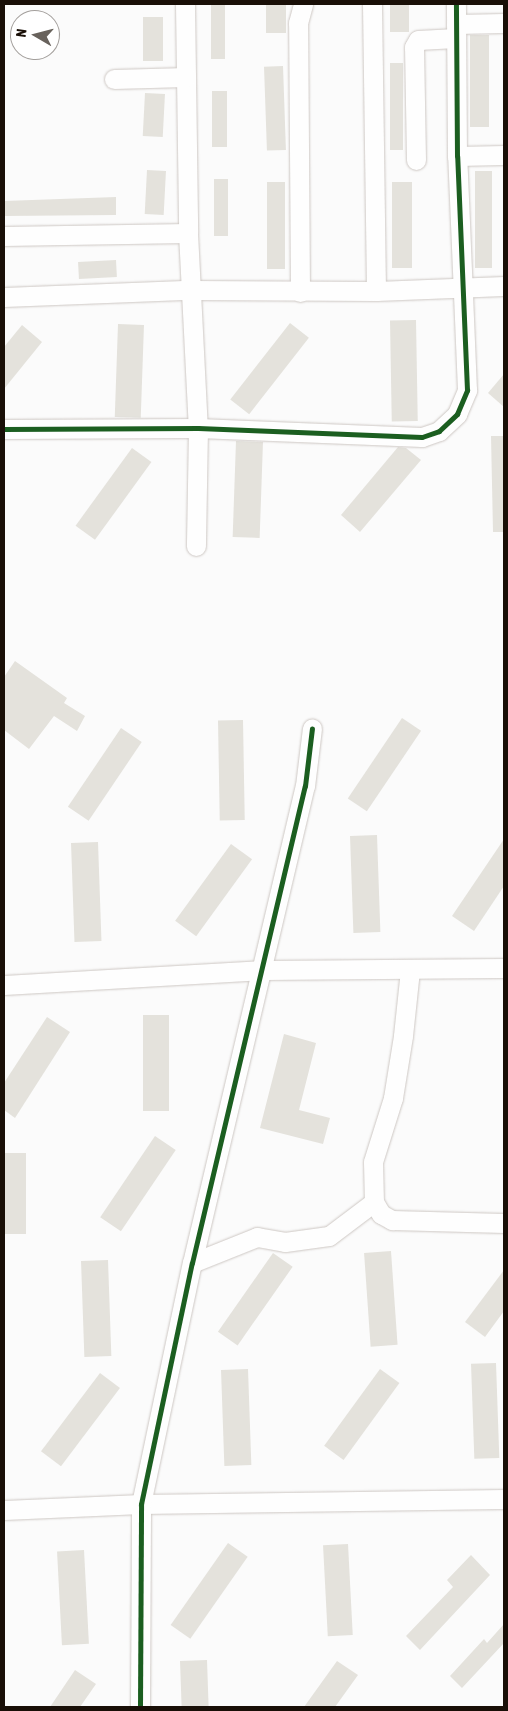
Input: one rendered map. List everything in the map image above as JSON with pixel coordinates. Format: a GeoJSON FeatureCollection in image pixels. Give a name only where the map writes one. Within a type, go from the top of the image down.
{"type":"FeatureCollection","features":[{"type":"Feature","properties":{"kind":"street"},"geometry":{"type":"LineString","coordinates":[[185,4],[188,233],[198,428],[196,546]]}},
{"type":"Feature","properties":{"kind":"street"},"geometry":{"type":"LineString","coordinates":[[300,292],[298,23],[303,4]]}},
{"type":"Feature","properties":{"kind":"street"},"geometry":{"type":"LineString","coordinates":[[372,4],[376,291]]}},
{"type":"Feature","properties":{"kind":"street"},"geometry":{"type":"LineString","coordinates":[[4,429],[198,428],[422,437],[439,431],[457,414],[467,390],[457,156],[456,4]]}},
{"type":"Feature","properties":{"kind":"street"},"geometry":{"type":"LineString","coordinates":[[416,160],[414,47],[418,40],[456,31],[504,24]]}},
{"type":"Feature","properties":{"kind":"street"},"geometry":{"type":"LineString","coordinates":[[114,79],[186,77]]}},
{"type":"Feature","properties":{"kind":"street"},"geometry":{"type":"LineString","coordinates":[[457,156],[504,155]]}},
{"type":"Feature","properties":{"kind":"street"},"geometry":{"type":"LineString","coordinates":[[4,236],[188,233]]}},
{"type":"Feature","properties":{"kind":"street"},"geometry":{"type":"LineString","coordinates":[[4,297],[190,290],[300,292],[504,286]]}},
{"type":"Feature","properties":{"kind":"street"},"geometry":{"type":"LineString","coordinates":[[140,1707],[141,1504],[192,1263],[264,970],[305,786],[312,728]]}},
{"type":"Feature","properties":{"kind":"street"},"geometry":{"type":"LineString","coordinates":[[4,985],[264,970],[504,968]]}},
{"type":"Feature","properties":{"kind":"street"},"geometry":{"type":"LineString","coordinates":[[410,970],[403,1036],[392,1098],[373,1162],[374,1202],[381,1214],[392,1220],[504,1224]]}},
{"type":"Feature","properties":{"kind":"street"},"geometry":{"type":"LineString","coordinates":[[192,1263],[258,1237],[285,1242],[329,1236],[374,1202]]}},
{"type":"Feature","properties":{"kind":"street"},"geometry":{"type":"LineString","coordinates":[[4,1510],[141,1504],[504,1499]]}},
{"type":"Feature","properties":{"kind":"building"},"geometry":{"type":"Polygon","coordinates":[[[211,4],[225,4],[225,59],[211,59],[211,4]]]}},
{"type":"Feature","properties":{"kind":"building"},"geometry":{"type":"Polygon","coordinates":[[[266,4],[286,4],[286,33],[266,33],[266,4]]]}},
{"type":"Feature","properties":{"kind":"building"},"geometry":{"type":"Polygon","coordinates":[[[390,4],[409,4],[409,32],[390,32],[390,4]]]}},
{"type":"Feature","properties":{"kind":"building"},"geometry":{"type":"Polygon","coordinates":[[[143,17],[163,17],[163,61],[143,61],[143,17]]]}},
{"type":"Feature","properties":{"kind":"building"},"geometry":{"type":"Polygon","coordinates":[[[470,35],[489,35],[489,127],[470,127],[470,35]]]}},
{"type":"Feature","properties":{"kind":"building"},"geometry":{"type":"Polygon","coordinates":[[[390,63],[403,63],[403,150],[390,150],[390,63]]]}},
{"type":"Feature","properties":{"kind":"building"},"geometry":{"type":"Polygon","coordinates":[[[283,66],[286,150],[267,151],[264,67],[283,66]]]}},
{"type":"Feature","properties":{"kind":"building"},"geometry":{"type":"Polygon","coordinates":[[[212,91],[227,91],[227,147],[212,147],[212,91]]]}},
{"type":"Feature","properties":{"kind":"building"},"geometry":{"type":"Polygon","coordinates":[[[145,93],[165,94],[163,137],[143,136],[145,93]]]}},
{"type":"Feature","properties":{"kind":"building"},"geometry":{"type":"Polygon","coordinates":[[[147,170],[166,171],[164,215],[145,214],[147,170]]]}},
{"type":"Feature","properties":{"kind":"building"},"geometry":{"type":"Polygon","coordinates":[[[475,171],[492,171],[492,268],[475,268],[475,171]]]}},
{"type":"Feature","properties":{"kind":"building"},"geometry":{"type":"Polygon","coordinates":[[[214,179],[228,179],[228,236],[214,236],[214,179]]]}},
{"type":"Feature","properties":{"kind":"building"},"geometry":{"type":"Polygon","coordinates":[[[267,182],[285,182],[285,269],[267,269],[267,182]]]}},
{"type":"Feature","properties":{"kind":"building"},"geometry":{"type":"Polygon","coordinates":[[[392,182],[412,182],[412,268],[392,268],[392,182]]]}},
{"type":"Feature","properties":{"kind":"building"},"geometry":{"type":"Polygon","coordinates":[[[116,197],[116,215],[4,216],[4,201],[116,197]]]}},
{"type":"Feature","properties":{"kind":"building"},"geometry":{"type":"Polygon","coordinates":[[[116,260],[117,277],[79,279],[78,262],[116,260]]]}},
{"type":"Feature","properties":{"kind":"building"},"geometry":{"type":"Polygon","coordinates":[[[390,320],[416,320],[418,421],[392,421],[390,320]]]}},
{"type":"Feature","properties":{"kind":"building"},"geometry":{"type":"Polygon","coordinates":[[[290,323],[309,338],[249,414],[230,399],[290,323]]]}},
{"type":"Feature","properties":{"kind":"building"},"geometry":{"type":"Polygon","coordinates":[[[118,324],[144,325],[141,418],[115,417],[118,324]]]}},
{"type":"Feature","properties":{"kind":"building"},"geometry":{"type":"Polygon","coordinates":[[[22,325],[42,342],[4,389],[4,347],[22,325]]]}},
{"type":"Feature","properties":{"kind":"building"},"geometry":{"type":"Polygon","coordinates":[[[504,374],[504,407],[488,393],[504,374]]]}},
{"type":"Feature","properties":{"kind":"building"},"geometry":{"type":"Polygon","coordinates":[[[491,436],[504,436],[504,532],[493,532],[491,436]]]}},
{"type":"Feature","properties":{"kind":"building"},"geometry":{"type":"Polygon","coordinates":[[[236,441],[263,442],[260,538],[233,537],[236,441]]]}},
{"type":"Feature","properties":{"kind":"building"},"geometry":{"type":"Polygon","coordinates":[[[398,447],[406,448],[421,460],[360,532],[341,515],[398,447]]]}},
{"type":"Feature","properties":{"kind":"building"},"geometry":{"type":"Polygon","coordinates":[[[132,448],[151,462],[95,540],[76,526],[132,448]]]}},
{"type":"Feature","properties":{"kind":"building"},"geometry":{"type":"Polygon","coordinates":[[[15,661],[67,698],[64,703],[85,716],[77,731],[54,716],[29,749],[4,730],[4,677],[15,661]]]}},
{"type":"Feature","properties":{"kind":"building"},"geometry":{"type":"Polygon","coordinates":[[[402,718],[421,731],[367,811],[348,798],[402,718]]]}},
{"type":"Feature","properties":{"kind":"building"},"geometry":{"type":"Polygon","coordinates":[[[218,720],[243,720],[245,820],[220,820],[218,720]]]}},
{"type":"Feature","properties":{"kind":"building"},"geometry":{"type":"Polygon","coordinates":[[[121,728],[142,742],[89,821],[68,807],[121,728]]]}},
{"type":"Feature","properties":{"kind":"building"},"geometry":{"type":"Polygon","coordinates":[[[377,835],[380,932],[353,933],[350,836],[377,835]]]}},
{"type":"Feature","properties":{"kind":"building"},"geometry":{"type":"Polygon","coordinates":[[[504,839],[504,886],[474,931],[452,916],[504,839]]]}},
{"type":"Feature","properties":{"kind":"building"},"geometry":{"type":"Polygon","coordinates":[[[98,842],[101,941],[74,942],[71,843],[98,842]]]}},
{"type":"Feature","properties":{"kind":"building"},"geometry":{"type":"Polygon","coordinates":[[[231,844],[252,859],[196,936],[175,921],[231,844]]]}},
{"type":"Feature","properties":{"kind":"building"},"geometry":{"type":"Polygon","coordinates":[[[143,1015],[169,1015],[169,1111],[143,1111],[143,1015]]]}},
{"type":"Feature","properties":{"kind":"building"},"geometry":{"type":"Polygon","coordinates":[[[47,1017],[70,1032],[15,1118],[4,1110],[4,1083],[47,1017]]]}},
{"type":"Feature","properties":{"kind":"building"},"geometry":{"type":"Polygon","coordinates":[[[284,1034],[316,1043],[299,1110],[330,1118],[323,1144],[260,1128],[284,1034]]]}},
{"type":"Feature","properties":{"kind":"building"},"geometry":{"type":"Polygon","coordinates":[[[155,1136],[176,1150],[121,1231],[100,1217],[155,1136]]]}},
{"type":"Feature","properties":{"kind":"building"},"geometry":{"type":"Polygon","coordinates":[[[4,1153],[26,1153],[26,1234],[4,1234],[4,1153]]]}},
{"type":"Feature","properties":{"kind":"building"},"geometry":{"type":"Polygon","coordinates":[[[391,1251],[398,1345],[371,1347],[364,1253],[391,1251]]]}},
{"type":"Feature","properties":{"kind":"building"},"geometry":{"type":"Polygon","coordinates":[[[273,1253],[293,1267],[238,1345],[218,1332],[273,1253]]]}},
{"type":"Feature","properties":{"kind":"building"},"geometry":{"type":"Polygon","coordinates":[[[108,1260],[111,1356],[84,1357],[81,1261],[108,1260]]]}},
{"type":"Feature","properties":{"kind":"building"},"geometry":{"type":"Polygon","coordinates":[[[504,1270],[504,1311],[485,1337],[465,1322],[504,1270]]]}},
{"type":"Feature","properties":{"kind":"building"},"geometry":{"type":"Polygon","coordinates":[[[496,1363],[499,1458],[474,1459],[471,1364],[496,1363]]]}},
{"type":"Feature","properties":{"kind":"building"},"geometry":{"type":"Polygon","coordinates":[[[248,1369],[251,1465],[224,1466],[221,1370],[248,1369]]]}},
{"type":"Feature","properties":{"kind":"building"},"geometry":{"type":"Polygon","coordinates":[[[380,1369],[399,1383],[344,1460],[324,1446],[380,1369]]]}},
{"type":"Feature","properties":{"kind":"building"},"geometry":{"type":"Polygon","coordinates":[[[100,1373],[120,1388],[61,1466],[41,1451],[100,1373]]]}},
{"type":"Feature","properties":{"kind":"building"},"geometry":{"type":"Polygon","coordinates":[[[228,1543],[248,1557],[190,1639],[171,1625],[228,1543]]]}},
{"type":"Feature","properties":{"kind":"building"},"geometry":{"type":"Polygon","coordinates":[[[348,1544],[353,1635],[328,1636],[323,1545],[348,1544]]]}},
{"type":"Feature","properties":{"kind":"building"},"geometry":{"type":"Polygon","coordinates":[[[84,1550],[89,1644],[62,1645],[57,1551],[84,1550]]]}},
{"type":"Feature","properties":{"kind":"building"},"geometry":{"type":"Polygon","coordinates":[[[471,1555],[490,1575],[420,1650],[406,1636],[453,1587],[447,1580],[471,1555]]]}},
{"type":"Feature","properties":{"kind":"building"},"geometry":{"type":"Polygon","coordinates":[[[504,1624],[504,1643],[462,1688],[450,1676],[484,1639],[487,1643],[504,1624]]]}},
{"type":"Feature","properties":{"kind":"building"},"geometry":{"type":"Polygon","coordinates":[[[207,1660],[209,1707],[182,1707],[180,1661],[207,1660]]]}},
{"type":"Feature","properties":{"kind":"building"},"geometry":{"type":"Polygon","coordinates":[[[337,1661],[358,1675],[335,1707],[304,1707],[337,1661]]]}},
{"type":"Feature","properties":{"kind":"building"},"geometry":{"type":"Polygon","coordinates":[[[75,1670],[96,1684],[80,1707],[50,1707],[75,1670]]]}},
{"type":"Feature","properties":{"kind":"cycle path"},"geometry":{"type":"LineString","coordinates":[[4,429],[198,428],[422,437],[439,431],[457,414],[467,390],[457,156],[456,4]]}},
{"type":"Feature","properties":{"kind":"cycle path"},"geometry":{"type":"LineString","coordinates":[[140,1707],[141,1504],[192,1263],[305,786],[312,728]]}}]}
